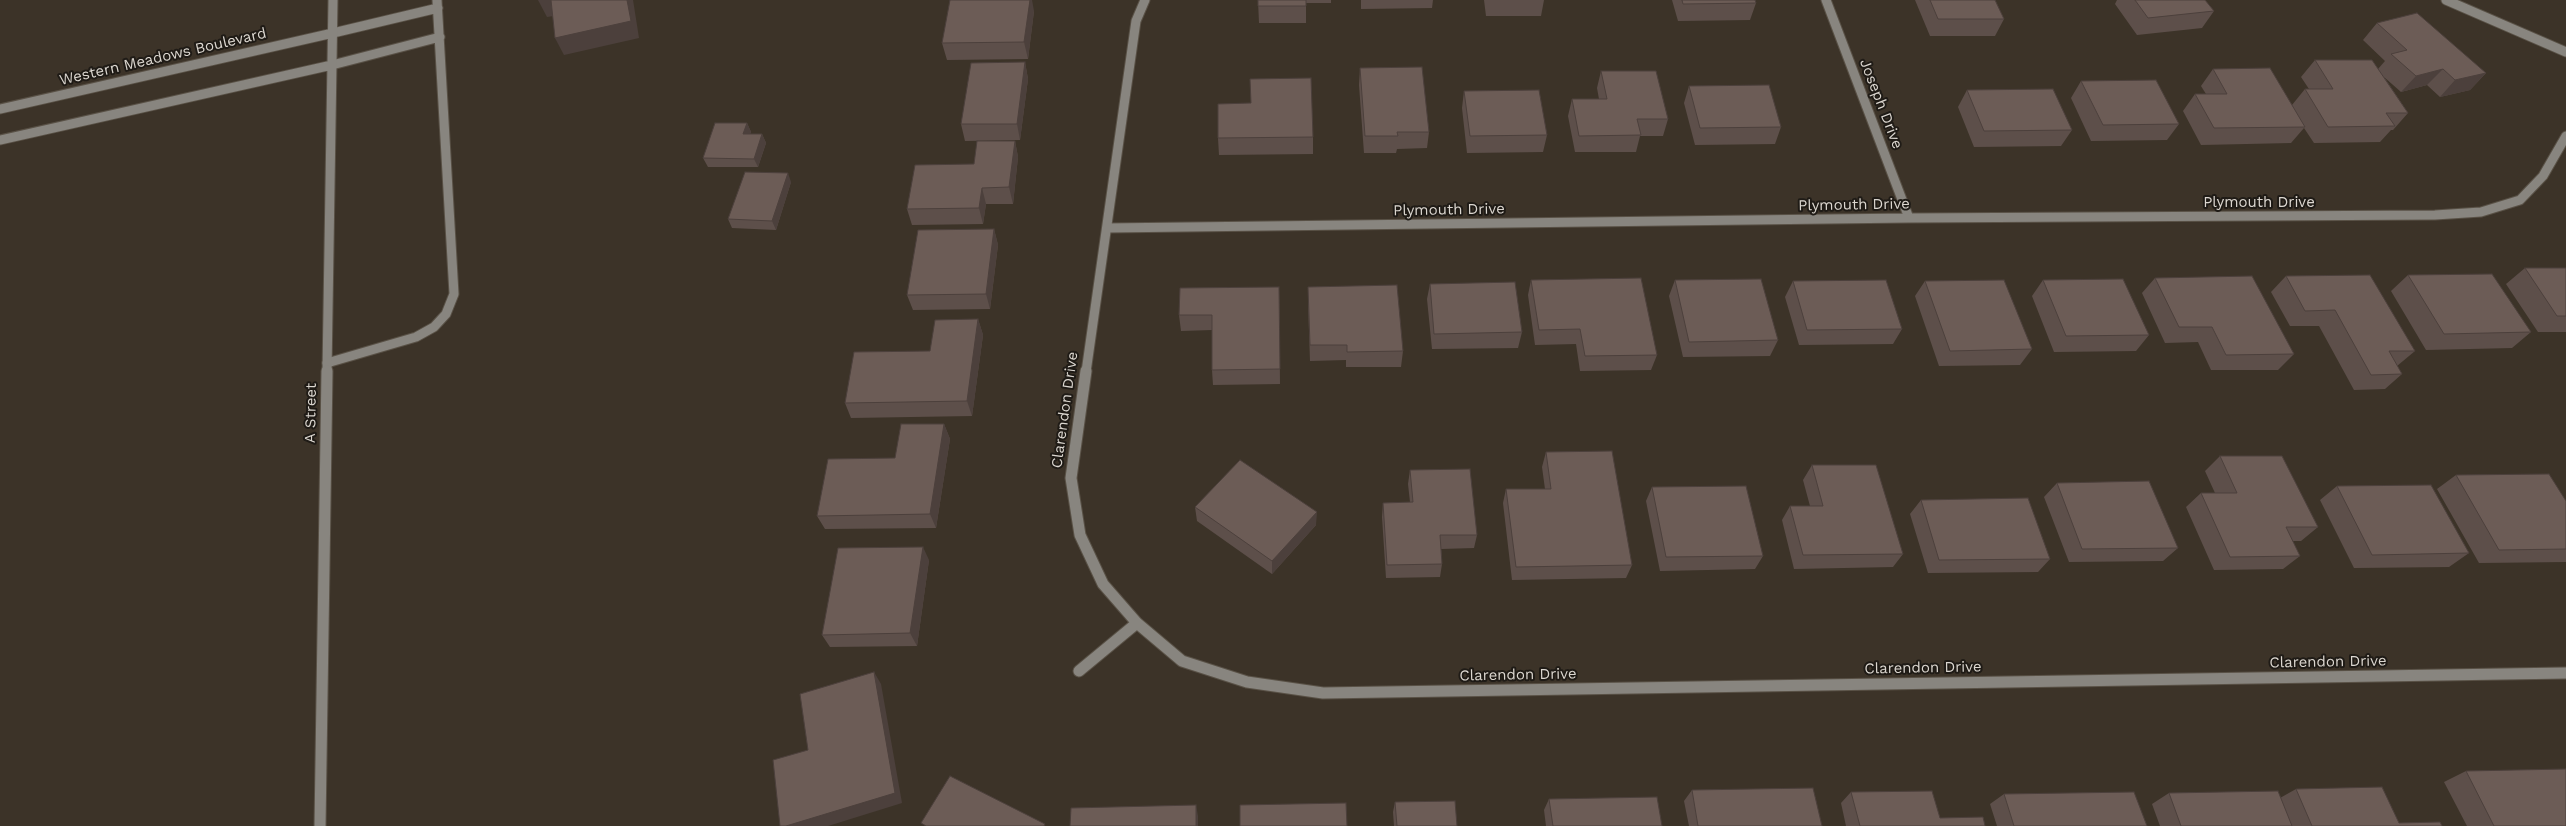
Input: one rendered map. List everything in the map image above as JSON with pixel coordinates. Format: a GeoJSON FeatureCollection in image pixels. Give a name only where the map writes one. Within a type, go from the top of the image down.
{"type":"FeatureCollection","features":[{"type":"Feature","properties":{"kind":"street","name":"A Street"},"geometry":{"type":"LineString","coordinates":[[320,826],[333,0]]}},
{"type":"Feature","properties":{"kind":"street","name":"Clarendon Drive"},"geometry":{"type":"LineString","coordinates":[[1145,0],[1136,21],[1071,478],[1080,535],[1103,584],[1137,623],[1182,661],[1247,682],[1323,693],[2566,673]]}},
{"type":"Feature","properties":{"kind":"street","name":"Joseph Drive"},"geometry":{"type":"LineString","coordinates":[[1826,0],[1909,218]]}},
{"type":"Feature","properties":{"kind":"street"},"geometry":{"type":"LineString","coordinates":[[2446,0],[2566,52]]}},
{"type":"Feature","properties":{"kind":"street","name":"Western Meadows Boulevard"},"geometry":{"type":"LineString","coordinates":[[0,109],[333,33],[438,4]]}},
{"type":"Feature","properties":{"kind":"street"},"geometry":{"type":"LineString","coordinates":[[327,363],[416,337],[434,327],[446,314],[454,294],[438,4]]}},
{"type":"Feature","properties":{"kind":"street"},"geometry":{"type":"LineString","coordinates":[[0,140],[332,65],[440,38]]}},
{"type":"Feature","properties":{"kind":"street","name":"Plymouth Drive"},"geometry":{"type":"LineString","coordinates":[[1107,228],[1909,218],[2435,216],[2481,212],[2520,200],[2543,176],[2566,136]]}},
{"type":"Feature","properties":{"kind":"street"},"geometry":{"type":"LineString","coordinates":[[1079,671],[1137,623]]}},
{"type":"Feature","properties":{"kind":"building"},"geometry":{"type":"Polygon","coordinates":[[[551,0],[627,0],[631,21],[555,38],[551,0]]]}},
{"type":"Feature","properties":{"kind":"building"},"geometry":{"type":"Polygon","coordinates":[[[950,0],[1030,0],[1024,42],[942,43],[950,0]]]}},
{"type":"Feature","properties":{"kind":"building"},"geometry":{"type":"Polygon","coordinates":[[[1258,0],[1306,0],[1306,6],[1258,6],[1258,0]]]}},
{"type":"Feature","properties":{"kind":"building"},"geometry":{"type":"Polygon","coordinates":[[[1682,0],[1755,0],[1756,3],[1683,4],[1682,0]]]}},
{"type":"Feature","properties":{"kind":"building"},"geometry":{"type":"Polygon","coordinates":[[[1930,0],[1995,0],[2004,19],[1938,19],[1930,0]]]}},
{"type":"Feature","properties":{"kind":"building"},"geometry":{"type":"Polygon","coordinates":[[[2135,0],[2205,0],[2214,11],[2148,18],[2135,0]]]}},
{"type":"Feature","properties":{"kind":"building"},"geometry":{"type":"Polygon","coordinates":[[[2417,13],[2486,73],[2455,80],[2443,69],[2416,76],[2391,54],[2407,50],[2377,23],[2417,13]]]}},
{"type":"Feature","properties":{"kind":"building"},"geometry":{"type":"Polygon","coordinates":[[[2315,60],[2372,60],[2408,113],[2386,113],[2395,126],[2328,127],[2305,89],[2333,89],[2315,60]]]}},
{"type":"Feature","properties":{"kind":"building"},"geometry":{"type":"Polygon","coordinates":[[[1025,62],[1017,124],[961,124],[971,63],[1025,62]]]}},
{"type":"Feature","properties":{"kind":"building"},"geometry":{"type":"Polygon","coordinates":[[[1422,67],[1429,132],[1397,132],[1398,136],[1365,136],[1360,68],[1422,67]]]}},
{"type":"Feature","properties":{"kind":"building"},"geometry":{"type":"Polygon","coordinates":[[[2270,68],[2305,127],[2214,128],[2195,94],[2227,94],[2213,69],[2270,68]]]}},
{"type":"Feature","properties":{"kind":"building"},"geometry":{"type":"Polygon","coordinates":[[[1601,71],[1656,71],[1668,119],[1637,119],[1641,135],[1579,136],[1572,99],[1607,99],[1601,71]]]}},
{"type":"Feature","properties":{"kind":"building"},"geometry":{"type":"Polygon","coordinates":[[[1311,78],[1313,137],[1218,138],[1218,104],[1251,103],[1250,79],[1311,78]]]}},
{"type":"Feature","properties":{"kind":"building"},"geometry":{"type":"Polygon","coordinates":[[[2156,80],[2179,124],[2103,125],[2081,81],[2156,80]]]}},
{"type":"Feature","properties":{"kind":"building"},"geometry":{"type":"Polygon","coordinates":[[[1769,85],[1781,127],[1700,128],[1689,86],[1769,85]]]}},
{"type":"Feature","properties":{"kind":"building"},"geometry":{"type":"Polygon","coordinates":[[[2053,89],[2072,130],[1984,131],[1967,90],[2053,89]]]}},
{"type":"Feature","properties":{"kind":"building"},"geometry":{"type":"Polygon","coordinates":[[[1539,90],[1547,135],[1470,136],[1464,91],[1539,90]]]}},
{"type":"Feature","properties":{"kind":"building"},"geometry":{"type":"Polygon","coordinates":[[[715,123],[747,123],[743,134],[762,134],[754,159],[703,158],[715,123]]]}},
{"type":"Feature","properties":{"kind":"building"},"geometry":{"type":"Polygon","coordinates":[[[977,141],[1015,141],[1009,187],[982,188],[979,208],[907,209],[915,165],[974,164],[977,141]]]}},
{"type":"Feature","properties":{"kind":"building"},"geometry":{"type":"Polygon","coordinates":[[[745,172],[788,173],[772,221],[728,219],[745,172]]]}},
{"type":"Feature","properties":{"kind":"building"},"geometry":{"type":"Polygon","coordinates":[[[994,229],[986,294],[907,295],[918,230],[994,229]]]}},
{"type":"Feature","properties":{"kind":"building"},"geometry":{"type":"Polygon","coordinates":[[[2525,268],[2566,268],[2566,316],[2557,316],[2525,268]]]}},
{"type":"Feature","properties":{"kind":"building"},"geometry":{"type":"Polygon","coordinates":[[[2492,274],[2531,332],[2444,334],[2408,275],[2492,274]]]}},
{"type":"Feature","properties":{"kind":"building"},"geometry":{"type":"Polygon","coordinates":[[[2370,275],[2415,351],[2389,351],[2402,374],[2371,375],[2335,310],[2305,311],[2286,276],[2370,275]]]}},
{"type":"Feature","properties":{"kind":"building"},"geometry":{"type":"Polygon","coordinates":[[[2252,276],[2294,354],[2226,355],[2212,327],[2179,327],[2155,278],[2252,276]]]}},
{"type":"Feature","properties":{"kind":"building"},"geometry":{"type":"Polygon","coordinates":[[[1641,278],[1657,355],[1585,356],[1580,329],[1539,330],[1531,280],[1641,278]]]}},
{"type":"Feature","properties":{"kind":"building"},"geometry":{"type":"Polygon","coordinates":[[[1761,279],[1778,340],[1689,342],[1675,280],[1761,279]]]}},
{"type":"Feature","properties":{"kind":"building"},"geometry":{"type":"Polygon","coordinates":[[[2123,279],[2149,335],[2066,336],[2043,280],[2123,279]]]}},
{"type":"Feature","properties":{"kind":"building"},"geometry":{"type":"Polygon","coordinates":[[[1886,280],[1902,329],[1807,330],[1793,281],[1886,280]]]}},
{"type":"Feature","properties":{"kind":"building"},"geometry":{"type":"Polygon","coordinates":[[[2004,280],[2032,349],[1950,351],[1925,281],[2004,280]]]}},
{"type":"Feature","properties":{"kind":"building"},"geometry":{"type":"Polygon","coordinates":[[[1515,282],[1522,332],[1434,334],[1430,284],[1515,282]]]}},
{"type":"Feature","properties":{"kind":"building"},"geometry":{"type":"Polygon","coordinates":[[[1397,285],[1403,351],[1347,352],[1347,345],[1310,345],[1308,287],[1397,285]]]}},
{"type":"Feature","properties":{"kind":"building"},"geometry":{"type":"Polygon","coordinates":[[[1279,287],[1280,369],[1212,370],[1212,315],[1179,315],[1180,288],[1279,287]]]}},
{"type":"Feature","properties":{"kind":"building"},"geometry":{"type":"Polygon","coordinates":[[[978,319],[967,401],[845,403],[854,352],[930,351],[935,320],[978,319]]]}},
{"type":"Feature","properties":{"kind":"building"},"geometry":{"type":"Polygon","coordinates":[[[901,424],[944,424],[930,514],[817,516],[828,459],[895,458],[901,424]]]}},
{"type":"Feature","properties":{"kind":"building"},"geometry":{"type":"Polygon","coordinates":[[[1612,451],[1632,565],[1516,567],[1506,489],[1551,489],[1546,452],[1612,451]]]}},
{"type":"Feature","properties":{"kind":"building"},"geometry":{"type":"Polygon","coordinates":[[[2220,456],[2282,456],[2318,527],[2286,527],[2300,556],[2230,557],[2201,493],[2237,493],[2220,456]]]}},
{"type":"Feature","properties":{"kind":"building"},"geometry":{"type":"Polygon","coordinates":[[[1240,460],[1317,512],[1272,561],[1195,507],[1240,460]]]}},
{"type":"Feature","properties":{"kind":"building"},"geometry":{"type":"Polygon","coordinates":[[[1812,465],[1876,465],[1903,554],[1803,555],[1790,506],[1823,506],[1812,465]]]}},
{"type":"Feature","properties":{"kind":"building"},"geometry":{"type":"Polygon","coordinates":[[[1470,469],[1477,535],[1440,535],[1442,564],[1387,565],[1383,503],[1413,502],[1410,470],[1470,469]]]}},
{"type":"Feature","properties":{"kind":"building"},"geometry":{"type":"Polygon","coordinates":[[[2549,474],[2566,501],[2566,549],[2499,550],[2456,475],[2549,474]]]}},
{"type":"Feature","properties":{"kind":"building"},"geometry":{"type":"Polygon","coordinates":[[[2149,481],[2178,548],[2082,549],[2057,483],[2149,481]]]}},
{"type":"Feature","properties":{"kind":"building"},"geometry":{"type":"Polygon","coordinates":[[[2431,485],[2469,553],[2372,555],[2337,486],[2431,485]]]}},
{"type":"Feature","properties":{"kind":"building"},"geometry":{"type":"Polygon","coordinates":[[[1746,486],[1763,556],[1666,557],[1652,487],[1746,486]]]}},
{"type":"Feature","properties":{"kind":"building"},"geometry":{"type":"Polygon","coordinates":[[[2028,498],[2050,559],[1939,560],[1921,500],[2028,498]]]}},
{"type":"Feature","properties":{"kind":"building"},"geometry":{"type":"Polygon","coordinates":[[[923,547],[910,633],[822,635],[838,548],[923,547]]]}},
{"type":"Feature","properties":{"kind":"building"},"geometry":{"type":"Polygon","coordinates":[[[874,672],[895,793],[786,826],[780,826],[773,760],[808,750],[800,694],[874,672]]]}},
{"type":"Feature","properties":{"kind":"building"},"geometry":{"type":"Polygon","coordinates":[[[2566,769],[2566,826],[2494,826],[2466,771],[2566,769]]]}},
{"type":"Feature","properties":{"kind":"building"},"geometry":{"type":"Polygon","coordinates":[[[950,776],[1045,824],[1044,826],[926,826],[921,823],[950,776]]]}},
{"type":"Feature","properties":{"kind":"building"},"geometry":{"type":"Polygon","coordinates":[[[2382,787],[2399,823],[2440,822],[2442,826],[2312,826],[2296,789],[2382,787]]]}},
{"type":"Feature","properties":{"kind":"building"},"geometry":{"type":"Polygon","coordinates":[[[1813,788],[1822,826],[1698,826],[1692,790],[1813,788]]]}},
{"type":"Feature","properties":{"kind":"building"},"geometry":{"type":"Polygon","coordinates":[[[1932,791],[1940,818],[1983,817],[1985,826],[1860,826],[1851,792],[1932,791]]]}},
{"type":"Feature","properties":{"kind":"building"},"geometry":{"type":"Polygon","coordinates":[[[2278,791],[2292,826],[2181,826],[2169,793],[2278,791]]]}},
{"type":"Feature","properties":{"kind":"building"},"geometry":{"type":"Polygon","coordinates":[[[2134,792],[2147,826],[2014,826],[2004,794],[2134,792]]]}},
{"type":"Feature","properties":{"kind":"building"},"geometry":{"type":"Polygon","coordinates":[[[1657,797],[1662,826],[1553,826],[1549,799],[1657,797]]]}},
{"type":"Feature","properties":{"kind":"building"},"geometry":{"type":"Polygon","coordinates":[[[1455,801],[1457,826],[1397,826],[1395,802],[1455,801]]]}},
{"type":"Feature","properties":{"kind":"building"},"geometry":{"type":"Polygon","coordinates":[[[1346,803],[1347,826],[1240,826],[1240,805],[1346,803]]]}},
{"type":"Feature","properties":{"kind":"building"},"geometry":{"type":"Polygon","coordinates":[[[1196,805],[1196,826],[1070,826],[1071,808],[1196,805]]]}}]}
